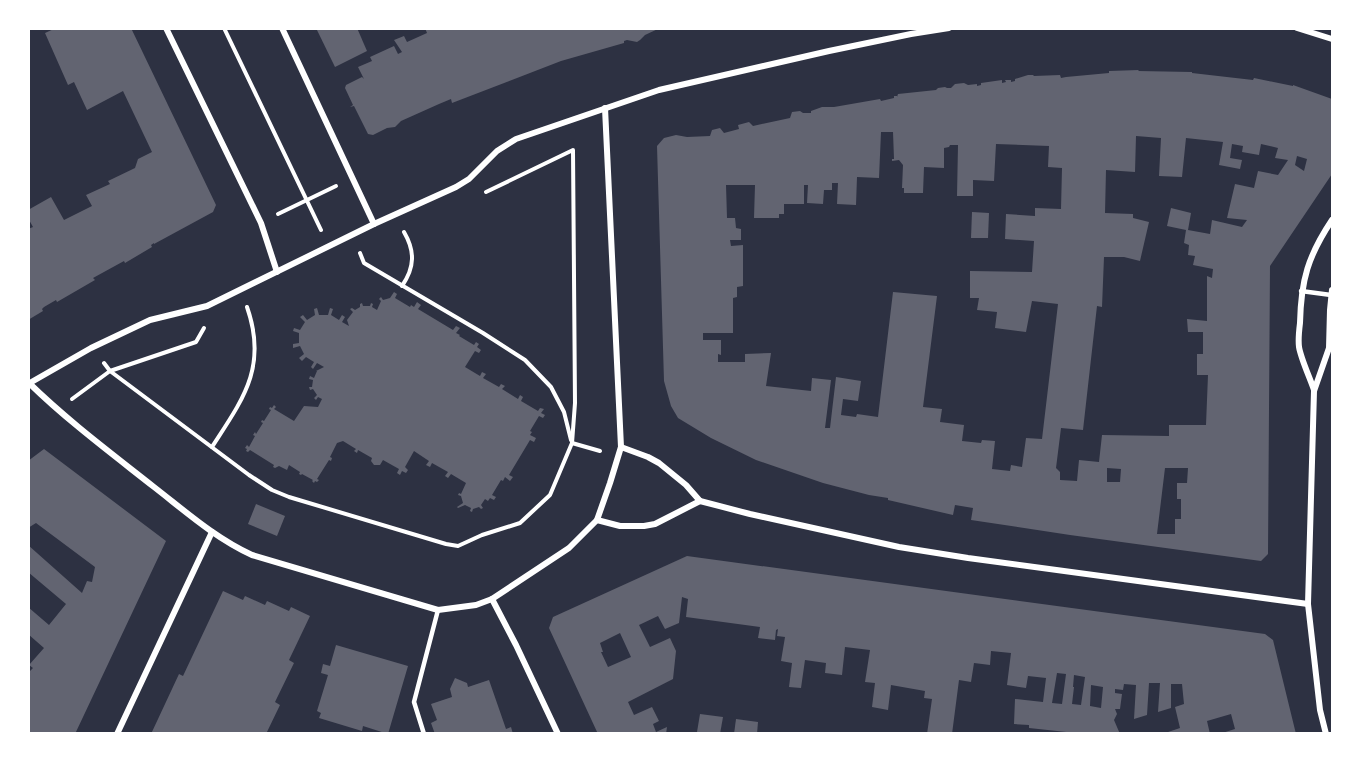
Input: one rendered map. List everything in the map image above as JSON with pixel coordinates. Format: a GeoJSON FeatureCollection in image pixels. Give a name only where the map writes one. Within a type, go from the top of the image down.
{"type":"FeatureCollection","features":[{"type":"Feature","properties":{"kind":"street"},"geometry":{"type":"LineString","coordinates":[[166,28],[261,223],[277,272]]}},
{"type":"Feature","properties":{"kind":"street"},"geometry":{"type":"LineString","coordinates":[[282,28],[374,224]]}},
{"type":"Feature","properties":{"kind":"street"},"geometry":{"type":"LineString","coordinates":[[605,108],[621,447],[597,520],[569,548],[492,599],[476,605],[438,610],[252,555],[212,532],[57,411],[29,383],[91,348],[150,320],[207,306],[374,224],[456,187],[469,179],[496,151],[516,138],[605,108],[659,90],[682,84],[949,28]]}},
{"type":"Feature","properties":{"kind":"street"},"geometry":{"type":"LineString","coordinates":[[1297,28],[1332,39]]}},
{"type":"Feature","properties":{"kind":"street"},"geometry":{"type":"LineString","coordinates":[[1314,391],[1299,348],[1301,291],[1312,255],[1332,220]]}},
{"type":"Feature","properties":{"kind":"street"},"geometry":{"type":"LineString","coordinates":[[1326,734],[1320,710],[1308,604],[1314,391],[1329,348],[1332,292]]}},
{"type":"Feature","properties":{"kind":"street"},"geometry":{"type":"LineString","coordinates":[[621,447],[659,463],[686,485],[700,501],[750,514],[900,547],[968,558],[1308,604]]}},
{"type":"Feature","properties":{"kind":"street"},"geometry":{"type":"LineString","coordinates":[[597,520],[620,526],[655,524],[700,501]]}},
{"type":"Feature","properties":{"kind":"street"},"geometry":{"type":"LineString","coordinates":[[117,734],[212,532]]}},
{"type":"Feature","properties":{"kind":"street"},"geometry":{"type":"LineString","coordinates":[[492,599],[558,734]]}},
{"type":"Feature","properties":{"kind":"lane"},"geometry":{"type":"LineString","coordinates":[[1301,291],[1332,292]]}},
{"type":"Feature","properties":{"kind":"lane"},"geometry":{"type":"LineString","coordinates":[[424,734],[414,702],[438,610]]}},
{"type":"Feature","properties":{"kind":"path"},"geometry":{"type":"LineString","coordinates":[[224,28],[329,247]]}},
{"type":"Feature","properties":{"kind":"path"},"geometry":{"type":"LineString","coordinates":[[91,348],[110,371],[272,490],[289,498],[458,546],[482,535],[520,523],[550,495],[572,443],[574,403],[573,150],[478,196]]}},
{"type":"Feature","properties":{"kind":"path"},"geometry":{"type":"LineString","coordinates":[[261,223],[353,178]]}},
{"type":"Feature","properties":{"kind":"path"},"geometry":{"type":"LineString","coordinates":[[394,216],[408,239],[413,258],[410,275],[402,286]]}},
{"type":"Feature","properties":{"kind":"path"},"geometry":{"type":"LineString","coordinates":[[395,236],[404,232]]}},
{"type":"Feature","properties":{"kind":"path"},"geometry":{"type":"LineString","coordinates":[[368,249],[360,253],[364,263],[525,360],[551,387],[564,412],[572,443]]}},
{"type":"Feature","properties":{"kind":"path"},"geometry":{"type":"LineString","coordinates":[[212,447],[245,392],[252,374],[255,339],[247,306]]}},
{"type":"Feature","properties":{"kind":"path"},"geometry":{"type":"LineString","coordinates":[[57,411],[110,371],[196,342],[205,327]]}},
{"type":"Feature","properties":{"kind":"path"},"geometry":{"type":"LineString","coordinates":[[572,443],[618,456]]}},
{"type":"Feature","properties":{"kind":"building"},"geometry":{"type":"Polygon","coordinates":[[[56,28],[131,28],[216,205],[213,212],[154,243],[152,247],[125,263],[124,261],[93,278],[95,280],[44,307],[43,311],[28,320],[28,229],[33,227],[28,218],[28,210],[51,197],[64,220],[92,206],[86,195],[110,184],[108,181],[135,168],[138,159],[152,152],[123,91],[87,110],[74,82],[68,85],[45,33],[56,28]]]}},
{"type":"Feature","properties":{"kind":"building"},"geometry":{"type":"Polygon","coordinates":[[[316,28],[357,28],[367,51],[335,67],[316,28]]]}},
{"type":"Feature","properties":{"kind":"building"},"geometry":{"type":"Polygon","coordinates":[[[425,28],[660,28],[645,35],[637,42],[627,40],[624,43],[561,61],[452,103],[451,99],[401,121],[395,127],[373,135],[368,134],[354,106],[350,107],[353,105],[345,88],[346,85],[362,77],[364,79],[358,67],[372,61],[370,57],[394,46],[398,54],[402,52],[394,40],[404,36],[407,42],[427,33],[425,28]]]}},
{"type":"Feature","properties":{"kind":"building"},"geometry":{"type":"Polygon","coordinates":[[[1109,71],[1192,72],[1253,80],[1254,78],[1293,85],[1332,99],[1332,174],[1270,266],[1268,554],[1261,561],[971,520],[973,508],[955,505],[953,515],[888,500],[888,498],[823,483],[756,460],[711,438],[678,418],[671,406],[664,381],[657,146],[664,138],[676,135],[710,136],[712,130],[720,128],[724,133],[739,129],[738,125],[749,122],[753,126],[790,118],[792,112],[811,113],[822,107],[880,99],[881,101],[897,97],[898,94],[951,88],[955,84],[977,84],[977,86],[981,83],[1002,80],[1002,83],[1006,82],[1005,80],[1011,80],[1011,82],[1028,75],[1060,75],[1061,78],[1109,73],[1109,71]],[[881,132],[879,178],[857,177],[856,205],[837,204],[838,183],[832,183],[832,190],[824,190],[823,204],[807,203],[808,185],[804,185],[804,204],[784,204],[784,214],[779,214],[779,218],[754,218],[755,185],[726,185],[727,218],[735,218],[736,228],[741,229],[741,240],[730,240],[731,246],[743,245],[743,286],[737,287],[737,297],[733,298],[733,333],[703,333],[703,340],[721,340],[721,355],[718,354],[718,362],[745,362],[745,354],[771,353],[766,386],[811,391],[812,378],[831,380],[825,428],[830,428],[836,377],[861,381],[858,401],[843,399],[841,415],[856,417],[857,414],[878,417],[893,292],[937,296],[923,407],[942,409],[940,422],[964,425],[962,441],[981,443],[982,440],[995,441],[992,469],[1010,471],[1011,465],[1022,467],[1026,438],[1042,439],[1058,304],[1032,301],[1026,332],[995,328],[997,312],[977,310],[979,298],[970,298],[970,271],[1032,272],[1034,241],[1005,239],[1006,214],[1035,216],[1035,208],[1061,209],[1062,168],[1048,167],[1049,146],[996,144],[994,181],[973,180],[973,196],[957,196],[958,145],[950,145],[944,148],[944,168],[924,167],[923,193],[904,193],[904,188],[902,188],[903,165],[899,160],[892,161],[894,159],[893,132],[881,132]],[[1136,136],[1135,172],[1106,170],[1105,213],[1133,214],[1133,218],[1149,222],[1140,261],[1124,257],[1104,257],[1102,307],[1097,306],[1083,430],[1061,428],[1056,468],[1060,472],[1060,480],[1077,481],[1079,460],[1099,462],[1102,435],[1169,436],[1169,425],[1206,425],[1208,375],[1197,375],[1197,354],[1203,354],[1203,332],[1188,332],[1187,319],[1207,321],[1207,276],[1212,278],[1213,269],[1193,265],[1195,256],[1188,255],[1189,245],[1184,243],[1186,230],[1167,226],[1171,208],[1191,213],[1188,230],[1210,234],[1212,220],[1242,227],[1247,220],[1227,218],[1235,184],[1254,188],[1258,171],[1278,175],[1288,160],[1275,158],[1278,148],[1261,144],[1259,155],[1242,152],[1243,146],[1232,144],[1230,158],[1242,160],[1240,169],[1219,165],[1223,142],[1186,138],[1182,177],[1159,176],[1161,138],[1136,136]],[[1297,156],[1295,165],[1304,171],[1307,159],[1297,156]],[[1107,468],[1107,482],[1120,482],[1121,469],[1107,468]],[[1165,468],[1157,534],[1175,534],[1175,519],[1181,519],[1181,499],[1177,499],[1177,483],[1187,483],[1188,468],[1165,468]]]}},
{"type":"Feature","properties":{"kind":"building"},"geometry":{"type":"Polygon","coordinates":[[[972,212],[989,213],[988,238],[971,238],[972,212]]]}},
{"type":"Feature","properties":{"kind":"building"},"geometry":{"type":"Polygon","coordinates":[[[394,292],[397,294],[395,298],[410,307],[411,305],[414,307],[417,302],[421,305],[418,309],[453,330],[456,326],[460,328],[456,333],[459,336],[474,345],[476,342],[479,344],[477,347],[481,350],[479,353],[475,351],[465,367],[480,376],[482,372],[486,374],[483,378],[499,387],[501,384],[505,386],[502,389],[518,399],[520,395],[523,397],[521,401],[538,411],[540,408],[544,409],[541,413],[545,415],[543,418],[539,416],[530,431],[532,432],[530,435],[536,438],[534,442],[530,440],[509,475],[513,477],[510,481],[505,477],[503,481],[501,480],[492,495],[496,497],[494,500],[485,499],[481,509],[479,507],[473,509],[472,512],[471,508],[465,505],[458,508],[463,503],[461,496],[458,495],[461,494],[466,483],[451,474],[448,478],[445,476],[448,472],[432,463],[430,467],[426,465],[429,461],[414,451],[405,467],[408,470],[406,473],[402,471],[400,475],[397,473],[399,469],[383,460],[380,465],[374,465],[372,458],[358,450],[357,453],[354,451],[356,449],[343,441],[337,443],[330,457],[331,461],[329,460],[317,479],[319,480],[314,483],[313,480],[299,474],[300,472],[289,465],[287,470],[279,466],[275,468],[274,465],[250,450],[246,451],[245,448],[247,445],[249,447],[255,436],[253,435],[263,423],[262,420],[264,421],[271,410],[270,407],[274,405],[276,407],[274,409],[294,421],[304,406],[318,407],[322,399],[314,398],[317,395],[313,389],[310,390],[309,387],[312,387],[313,380],[309,379],[310,376],[314,378],[316,371],[324,367],[317,363],[313,369],[311,367],[314,362],[306,357],[302,361],[299,358],[304,354],[300,346],[293,348],[293,344],[299,343],[299,333],[293,331],[294,328],[300,330],[305,322],[300,317],[303,315],[307,320],[315,315],[314,309],[317,308],[319,315],[328,315],[330,308],[333,309],[331,315],[339,320],[342,315],[345,317],[342,322],[349,326],[347,320],[353,312],[350,309],[355,310],[362,303],[363,306],[370,306],[371,303],[372,307],[377,310],[381,301],[379,299],[381,297],[383,300],[390,298],[394,292]]]}},
{"type":"Feature","properties":{"kind":"building"},"geometry":{"type":"Polygon","coordinates":[[[44,449],[166,541],[75,734],[28,734],[28,673],[33,668],[29,665],[44,648],[28,634],[28,607],[49,625],[66,604],[28,572],[28,545],[82,593],[87,581],[92,582],[95,567],[36,523],[28,528],[28,461],[44,449]]]}},
{"type":"Feature","properties":{"kind":"building"},"geometry":{"type":"Polygon","coordinates":[[[256,504],[285,516],[277,536],[248,524],[256,504]]]}},
{"type":"Feature","properties":{"kind":"building"},"geometry":{"type":"Polygon","coordinates":[[[687,556],[1265,634],[1273,640],[1296,734],[1219,734],[1235,729],[1231,714],[1207,721],[1210,734],[1162,734],[1180,728],[1175,707],[1184,704],[1182,684],[1171,684],[1171,708],[1158,712],[1160,683],[1149,683],[1147,715],[1134,719],[1136,685],[1124,684],[1123,690],[1115,689],[1115,693],[1122,694],[1120,709],[1115,709],[1117,714],[1114,720],[1120,734],[1085,734],[1029,728],[1029,725],[1014,724],[1015,699],[1043,702],[1046,678],[1028,676],[1026,688],[1007,685],[1011,653],[991,651],[990,665],[974,663],[971,682],[959,680],[952,734],[927,734],[932,699],[924,698],[925,691],[891,685],[888,710],[872,707],[875,683],[865,682],[870,650],[845,647],[842,675],[825,673],[826,663],[805,660],[801,688],[789,687],[792,663],[781,661],[785,637],[777,636],[778,629],[775,640],[758,638],[760,627],[686,617],[688,599],[682,597],[679,623],[665,629],[658,616],[639,625],[650,647],[670,638],[676,651],[673,679],[628,702],[634,715],[652,707],[659,721],[653,724],[656,732],[667,727],[666,734],[598,734],[549,628],[553,617],[687,556]],[[620,633],[600,643],[603,652],[601,652],[608,667],[631,657],[620,633]],[[1057,673],[1052,703],[1062,704],[1066,674],[1057,673]],[[1074,675],[1072,704],[1081,705],[1085,677],[1074,675]],[[1091,685],[1090,706],[1101,708],[1103,687],[1091,685]]]}},
{"type":"Feature","properties":{"kind":"building"},"geometry":{"type":"Polygon","coordinates":[[[223,591],[243,600],[245,596],[265,605],[267,601],[289,611],[291,607],[310,616],[289,660],[294,663],[275,702],[280,705],[266,734],[151,734],[179,674],[183,676],[223,591]]]}},
{"type":"Feature","properties":{"kind":"building"},"geometry":{"type":"Polygon","coordinates":[[[336,645],[408,666],[388,734],[363,726],[362,731],[319,718],[321,713],[317,711],[328,675],[321,673],[323,664],[330,666],[336,645]]]}},
{"type":"Feature","properties":{"kind":"building"},"geometry":{"type":"Polygon","coordinates":[[[455,678],[467,683],[468,687],[489,680],[506,729],[511,727],[513,734],[435,734],[431,723],[437,720],[431,704],[452,697],[450,689],[455,678]]]}},
{"type":"Feature","properties":{"kind":"building"},"geometry":{"type":"Polygon","coordinates":[[[700,714],[723,717],[720,734],[697,732],[700,714]]]}},
{"type":"Feature","properties":{"kind":"building"},"geometry":{"type":"Polygon","coordinates":[[[736,719],[758,722],[757,734],[734,734],[736,719]]]}}]}
